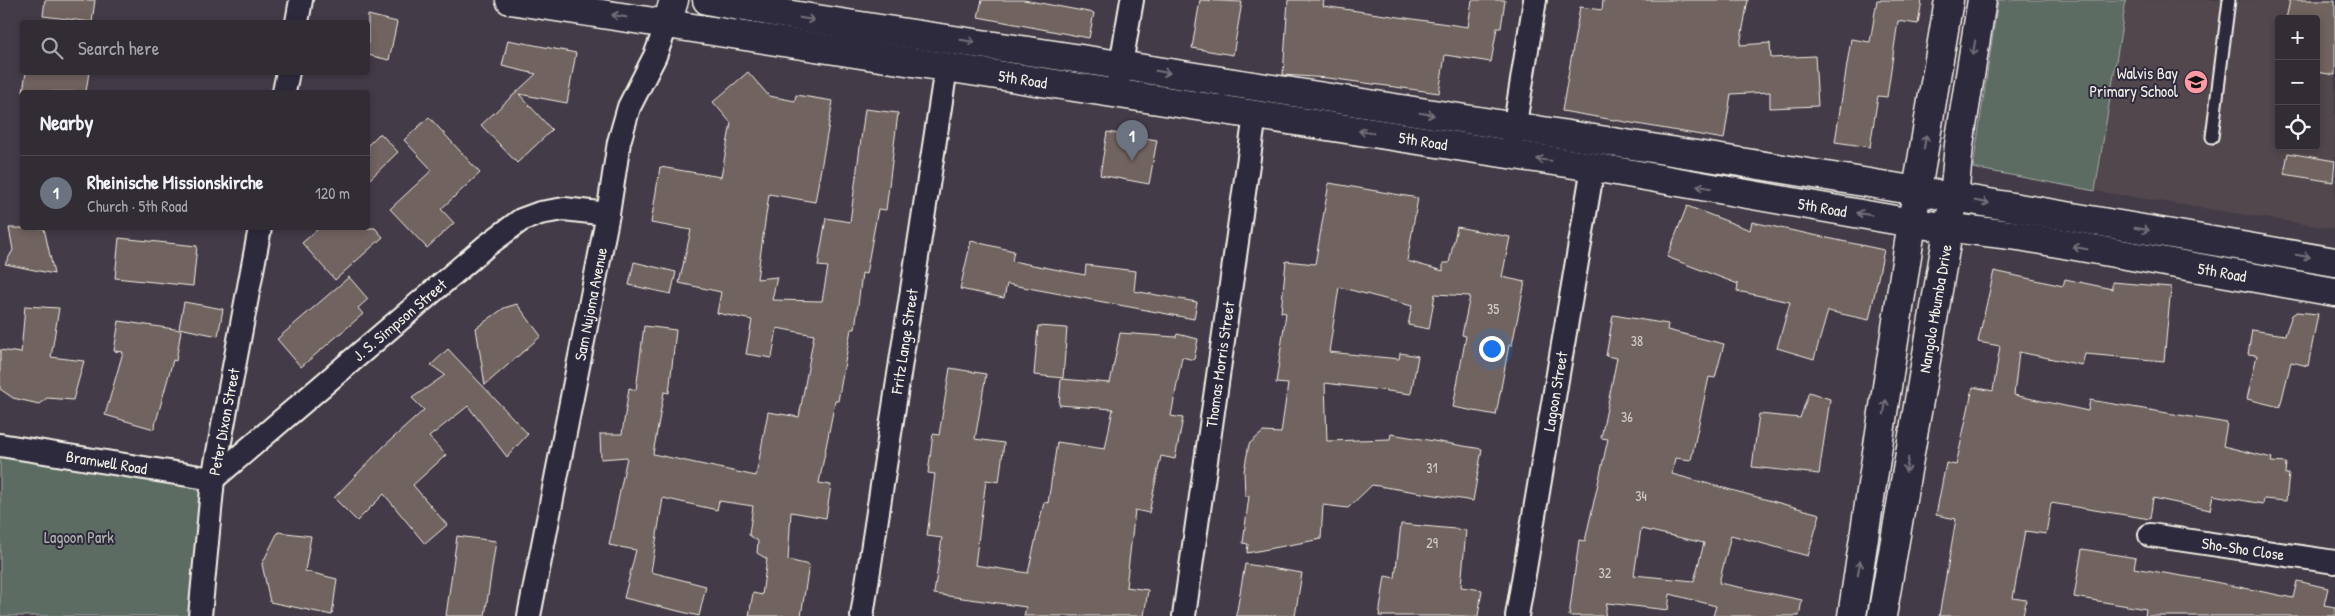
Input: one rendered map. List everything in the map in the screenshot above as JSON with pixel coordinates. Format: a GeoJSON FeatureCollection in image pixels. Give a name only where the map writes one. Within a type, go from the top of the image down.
{"type":"FeatureCollection","features":[{"type":"Feature","properties":{"kind":"main road","name":"5th Road"},"geometry":{"type":"LineString","coordinates":[[510,0],[671,12],[946,68],[1116,93],[1510,156],[1593,167],[1912,223],[2019,236],[2335,292]]}},
{"type":"Feature","properties":{"kind":"main road","name":"5th Road"},"geometry":{"type":"LineString","coordinates":[[707,0],[761,5],[814,20],[947,38],[1917,190],[2335,262]]}},
{"type":"Feature","properties":{"kind":"main road","name":"Nangolo Mbumba Drive"},"geometry":{"type":"LineString","coordinates":[[1852,616],[1917,190],[1950,0]]}},
{"type":"Feature","properties":{"kind":"main road","name":"Nangolo Mbumba Drive"},"geometry":{"type":"LineString","coordinates":[[1882,616],[1954,197],[1959,144],[1982,0]]}},
{"type":"Feature","properties":{"kind":"street"},"geometry":{"type":"LineString","coordinates":[[297,20],[302,0]]}},
{"type":"Feature","properties":{"kind":"street"},"geometry":{"type":"LineString","coordinates":[[1116,93],[1132,0]]}},
{"type":"Feature","properties":{"kind":"street"},"geometry":{"type":"LineString","coordinates":[[1510,156],[1535,0]]}},
{"type":"Feature","properties":{"kind":"street","name":"Sam Nujoma Avenue"},"geometry":{"type":"LineString","coordinates":[[529,616],[608,214],[619,142],[629,107],[655,56],[671,12]]}},
{"type":"Feature","properties":{"kind":"street","name":"Fritz Lange Street"},"geometry":{"type":"LineString","coordinates":[[862,616],[946,68]]}},
{"type":"Feature","properties":{"kind":"street"},"geometry":{"type":"LineString","coordinates":[[284,90],[287,75]]}},
{"type":"Feature","properties":{"kind":"street","name":"Thomas Morris Street"},"geometry":{"type":"LineString","coordinates":[[1184,616],[1255,115]]}},
{"type":"Feature","properties":{"kind":"street","name":"Lagoon Street"},"geometry":{"type":"LineString","coordinates":[[1517,616],[1593,167]]}},
{"type":"Feature","properties":{"kind":"street","name":"J. S. Simpson Street"},"geometry":{"type":"LineString","coordinates":[[213,479],[486,246],[521,220],[564,209],[608,214]]}},
{"type":"Feature","properties":{"kind":"street","name":"Peter Dixon Street"},"geometry":{"type":"LineString","coordinates":[[200,616],[213,479],[260,230]]}},
{"type":"Feature","properties":{"kind":"street","name":"Bramwell Road"},"geometry":{"type":"LineString","coordinates":[[0,445],[213,479]]}},
{"type":"Feature","properties":{"kind":"street","name":"Sho-Sho Close"},"geometry":{"type":"LineString","coordinates":[[2150,535],[2335,562]]}},
{"type":"Feature","properties":{"kind":"lane"},"geometry":{"type":"LineString","coordinates":[[2212,137],[2229,0]]}},
{"type":"Feature","properties":{"kind":"shaded area","name":"Walvis Bay Primary School"},"geometry":{"type":"Polygon","coordinates":[[[2126,0],[2335,0],[2335,229],[2095,191],[2126,0]]]}},
{"type":"Feature","properties":{"kind":"green space"},"geometry":{"type":"Polygon","coordinates":[[[1998,0],[2126,0],[2095,191],[1973,168],[1998,0]]]}},
{"type":"Feature","properties":{"kind":"green space","name":"Lagoon Park"},"geometry":{"type":"Polygon","coordinates":[[[0,446],[213,479],[197,616],[0,616],[0,446]]]}},
{"type":"Feature","properties":{"kind":"building"},"geometry":{"type":"Polygon","coordinates":[[[45,0],[95,0],[92,20],[43,16],[45,0]]]}},
{"type":"Feature","properties":{"kind":"building"},"geometry":{"type":"Polygon","coordinates":[[[982,0],[1024,0],[1094,13],[1089,38],[978,17],[982,0]]]}},
{"type":"Feature","properties":{"kind":"building"},"geometry":{"type":"Polygon","coordinates":[[[1200,0],[1242,2],[1233,55],[1192,48],[1200,0]]]}},
{"type":"Feature","properties":{"kind":"building"},"geometry":{"type":"Polygon","coordinates":[[[1288,0],[1324,0],[1323,6],[1468,27],[1472,0],[1505,0],[1501,28],[1497,28],[1491,62],[1445,55],[1439,93],[1328,78],[1283,75],[1288,0]]]}},
{"type":"Feature","properties":{"kind":"building"},"geometry":{"type":"Polygon","coordinates":[[[1603,0],[1748,0],[1740,45],[1770,43],[1771,58],[1815,56],[1818,106],[1770,108],[1770,92],[1731,94],[1724,139],[1562,111],[1580,7],[1602,10],[1603,0]]]}},
{"type":"Feature","properties":{"kind":"building"},"geometry":{"type":"Polygon","coordinates":[[[1877,0],[1922,0],[1918,24],[1898,21],[1887,97],[1878,96],[1870,147],[1835,142],[1851,39],[1870,42],[1877,0]]]}},
{"type":"Feature","properties":{"kind":"building"},"geometry":{"type":"Polygon","coordinates":[[[2290,0],[2335,0],[2335,75],[2320,73],[2320,15],[2287,15],[2290,0]]]}},
{"type":"Feature","properties":{"kind":"building"},"geometry":{"type":"Polygon","coordinates":[[[368,15],[397,22],[389,60],[370,55],[370,20],[368,20],[368,15]]]}},
{"type":"Feature","properties":{"kind":"building"},"geometry":{"type":"Polygon","coordinates":[[[508,40],[576,53],[567,103],[519,94],[552,130],[517,163],[481,125],[536,74],[502,66],[508,40]]]}},
{"type":"Feature","properties":{"kind":"building"},"geometry":{"type":"Polygon","coordinates":[[[748,72],[769,96],[795,101],[796,95],[833,101],[815,202],[769,194],[757,279],[777,277],[772,300],[822,301],[828,267],[818,266],[826,218],[850,222],[865,109],[898,113],[886,210],[878,209],[866,274],[862,273],[855,329],[851,329],[838,401],[835,401],[819,483],[831,485],[826,518],[791,512],[788,560],[809,565],[801,616],[749,616],[753,593],[762,595],[767,559],[757,553],[758,541],[749,535],[753,506],[719,501],[717,510],[663,498],[651,572],[706,586],[699,616],[624,598],[636,550],[609,545],[627,457],[601,459],[600,434],[622,434],[629,388],[636,390],[644,326],[676,330],[669,393],[664,392],[653,454],[756,476],[768,412],[799,417],[814,335],[777,328],[772,358],[746,354],[752,320],[717,313],[721,292],[679,283],[691,230],[651,223],[660,167],[721,177],[731,123],[713,102],[748,72]]]}},
{"type":"Feature","properties":{"kind":"building"},"geometry":{"type":"Polygon","coordinates":[[[26,75],[89,75],[86,90],[23,90],[26,75]]]}},
{"type":"Feature","properties":{"kind":"building"},"geometry":{"type":"Polygon","coordinates":[[[429,117],[480,173],[441,209],[454,223],[427,248],[390,209],[432,170],[404,140],[429,117]]]}},
{"type":"Feature","properties":{"kind":"building"},"geometry":{"type":"Polygon","coordinates":[[[1107,132],[1157,140],[1149,184],[1100,175],[1107,132]]]}},
{"type":"Feature","properties":{"kind":"building"},"geometry":{"type":"Polygon","coordinates":[[[380,133],[398,152],[370,179],[370,143],[380,133]]]}},
{"type":"Feature","properties":{"kind":"building"},"geometry":{"type":"Polygon","coordinates":[[[2288,153],[2335,161],[2333,182],[2284,174],[2288,153]]]}},
{"type":"Feature","properties":{"kind":"building"},"geometry":{"type":"Polygon","coordinates":[[[1329,183],[1418,198],[1407,261],[1443,271],[1443,263],[1449,263],[1457,227],[1510,237],[1502,277],[1525,282],[1512,345],[1509,345],[1496,415],[1453,407],[1466,336],[1462,335],[1470,296],[1435,294],[1429,329],[1408,325],[1412,306],[1339,287],[1329,352],[1399,359],[1400,353],[1418,356],[1411,394],[1325,383],[1327,441],[1390,439],[1391,434],[1482,449],[1473,501],[1372,485],[1348,508],[1323,505],[1321,539],[1247,553],[1248,544],[1243,543],[1249,496],[1245,496],[1244,471],[1249,444],[1263,432],[1281,433],[1288,384],[1276,383],[1286,313],[1281,312],[1286,261],[1315,264],[1329,183]]]}},
{"type":"Feature","properties":{"kind":"building"},"geometry":{"type":"Polygon","coordinates":[[[1687,206],[1750,230],[1752,222],[1884,250],[1869,320],[1828,311],[1814,359],[1777,348],[1790,302],[1737,291],[1738,284],[1667,257],[1687,206]]]}},
{"type":"Feature","properties":{"kind":"building"},"geometry":{"type":"Polygon","coordinates":[[[9,228],[44,230],[54,274],[5,264],[13,250],[9,228]]]}},
{"type":"Feature","properties":{"kind":"building"},"geometry":{"type":"Polygon","coordinates":[[[370,228],[375,228],[383,237],[335,280],[302,243],[317,230],[370,230],[370,228]]]}},
{"type":"Feature","properties":{"kind":"building"},"geometry":{"type":"Polygon","coordinates":[[[119,238],[197,246],[193,286],[115,278],[119,238]]]}},
{"type":"Feature","properties":{"kind":"building"},"geometry":{"type":"Polygon","coordinates":[[[971,241],[1014,251],[1012,261],[1085,275],[1086,265],[1136,271],[1134,291],[1197,302],[1194,319],[1007,284],[1004,298],[960,289],[971,241]]]}},
{"type":"Feature","properties":{"kind":"building"},"geometry":{"type":"Polygon","coordinates":[[[634,262],[676,272],[671,294],[629,285],[634,262]]]}},
{"type":"Feature","properties":{"kind":"building"},"geometry":{"type":"Polygon","coordinates":[[[1994,271],[2063,286],[2065,279],[2112,289],[2112,282],[2171,287],[2164,361],[2085,354],[2082,365],[2019,352],[2014,395],[2088,411],[2090,400],[2227,423],[2223,446],[2272,458],[2271,462],[2286,463],[2285,474],[2289,474],[2286,501],[2264,499],[2263,504],[2213,495],[2210,510],[2153,498],[2150,519],[2051,503],[2046,534],[2025,531],[2013,598],[2026,600],[2023,616],[1939,616],[1956,519],[1936,515],[1946,463],[1956,465],[1973,387],[1993,391],[2000,346],[1978,342],[1994,271]]]}},
{"type":"Feature","properties":{"kind":"building"},"geometry":{"type":"Polygon","coordinates":[[[349,277],[368,299],[358,308],[363,314],[301,367],[277,339],[349,277]]]}},
{"type":"Feature","properties":{"kind":"building"},"geometry":{"type":"Polygon","coordinates":[[[184,302],[223,309],[218,336],[179,328],[184,302]]]}},
{"type":"Feature","properties":{"kind":"building"},"geometry":{"type":"Polygon","coordinates":[[[517,304],[541,336],[485,385],[476,328],[504,308],[517,304]]]}},
{"type":"Feature","properties":{"kind":"building"},"geometry":{"type":"Polygon","coordinates":[[[25,306],[59,308],[51,357],[84,361],[73,400],[47,398],[39,404],[13,398],[0,389],[0,350],[21,353],[25,306]]]}},
{"type":"Feature","properties":{"kind":"building"},"geometry":{"type":"Polygon","coordinates":[[[2297,312],[2318,314],[2308,366],[2291,362],[2280,407],[2247,399],[2257,355],[2248,354],[2252,330],[2285,335],[2292,315],[2297,312]]]}},
{"type":"Feature","properties":{"kind":"building"},"geometry":{"type":"Polygon","coordinates":[[[1613,315],[1668,324],[1667,330],[1724,344],[1715,378],[1709,377],[1691,460],[1675,458],[1672,474],[1820,514],[1808,556],[1731,535],[1719,583],[1802,600],[1799,616],[1713,616],[1716,606],[1670,594],[1668,610],[1607,603],[1605,616],[1569,616],[1579,540],[1585,541],[1608,439],[1601,438],[1617,358],[1606,356],[1613,315]],[[1641,529],[1634,575],[1694,581],[1704,543],[1641,529]]]}},
{"type":"Feature","properties":{"kind":"building"},"geometry":{"type":"Polygon","coordinates":[[[119,321],[181,330],[176,361],[173,360],[154,429],[105,415],[123,352],[114,351],[119,321]]]}},
{"type":"Feature","properties":{"kind":"building"},"geometry":{"type":"Polygon","coordinates":[[[1038,326],[1067,328],[1063,378],[1034,375],[1038,326]]]}},
{"type":"Feature","properties":{"kind":"building"},"geometry":{"type":"Polygon","coordinates":[[[1120,333],[1176,337],[1177,334],[1198,339],[1194,360],[1182,357],[1171,416],[1183,418],[1175,459],[1161,456],[1149,513],[1135,510],[1126,587],[1148,590],[1144,616],[1024,616],[1026,607],[934,594],[942,538],[927,536],[935,474],[928,473],[933,434],[939,435],[950,368],[986,374],[975,439],[1004,443],[999,482],[986,480],[975,565],[1028,573],[1044,502],[1048,503],[1057,442],[1105,449],[1113,409],[1059,405],[1061,379],[1110,383],[1120,333]]]}},
{"type":"Feature","properties":{"kind":"building"},"geometry":{"type":"Polygon","coordinates":[[[448,349],[528,434],[507,457],[468,406],[429,437],[446,455],[413,485],[447,525],[425,544],[384,494],[357,521],[334,498],[383,447],[424,410],[412,398],[445,375],[431,365],[448,349]]]}},
{"type":"Feature","properties":{"kind":"building"},"geometry":{"type":"Polygon","coordinates":[[[1809,392],[1830,399],[1819,474],[1752,467],[1759,414],[1800,418],[1809,392]]]}},
{"type":"Feature","properties":{"kind":"building"},"geometry":{"type":"Polygon","coordinates":[[[1401,524],[1466,530],[1461,587],[1482,590],[1478,616],[1379,616],[1385,576],[1395,578],[1401,524]]]}},
{"type":"Feature","properties":{"kind":"building"},"geometry":{"type":"Polygon","coordinates":[[[278,532],[311,536],[305,571],[337,579],[332,615],[270,602],[262,564],[278,532]]]}},
{"type":"Feature","properties":{"kind":"building"},"geometry":{"type":"Polygon","coordinates":[[[457,536],[496,541],[485,616],[446,616],[457,536]]]}},
{"type":"Feature","properties":{"kind":"building"},"geometry":{"type":"Polygon","coordinates":[[[2082,549],[2136,558],[2134,568],[2293,598],[2297,581],[2328,588],[2324,605],[2335,607],[2335,616],[2145,616],[2146,609],[2074,597],[2082,549]]]}},
{"type":"Feature","properties":{"kind":"building"},"geometry":{"type":"Polygon","coordinates":[[[1245,564],[1302,573],[1295,616],[1236,616],[1245,564]]]}},
{"type":"Feature","properties":{"kind":"place","name":"Walvis Bay Primary School"},"geometry":{"type":"Point","coordinates":[2196,82]}},
{"type":"Feature","properties":{"kind":"place","name":"Rheinische Missionskirche"},"geometry":{"type":"Point","coordinates":[1132,161]}}]}
